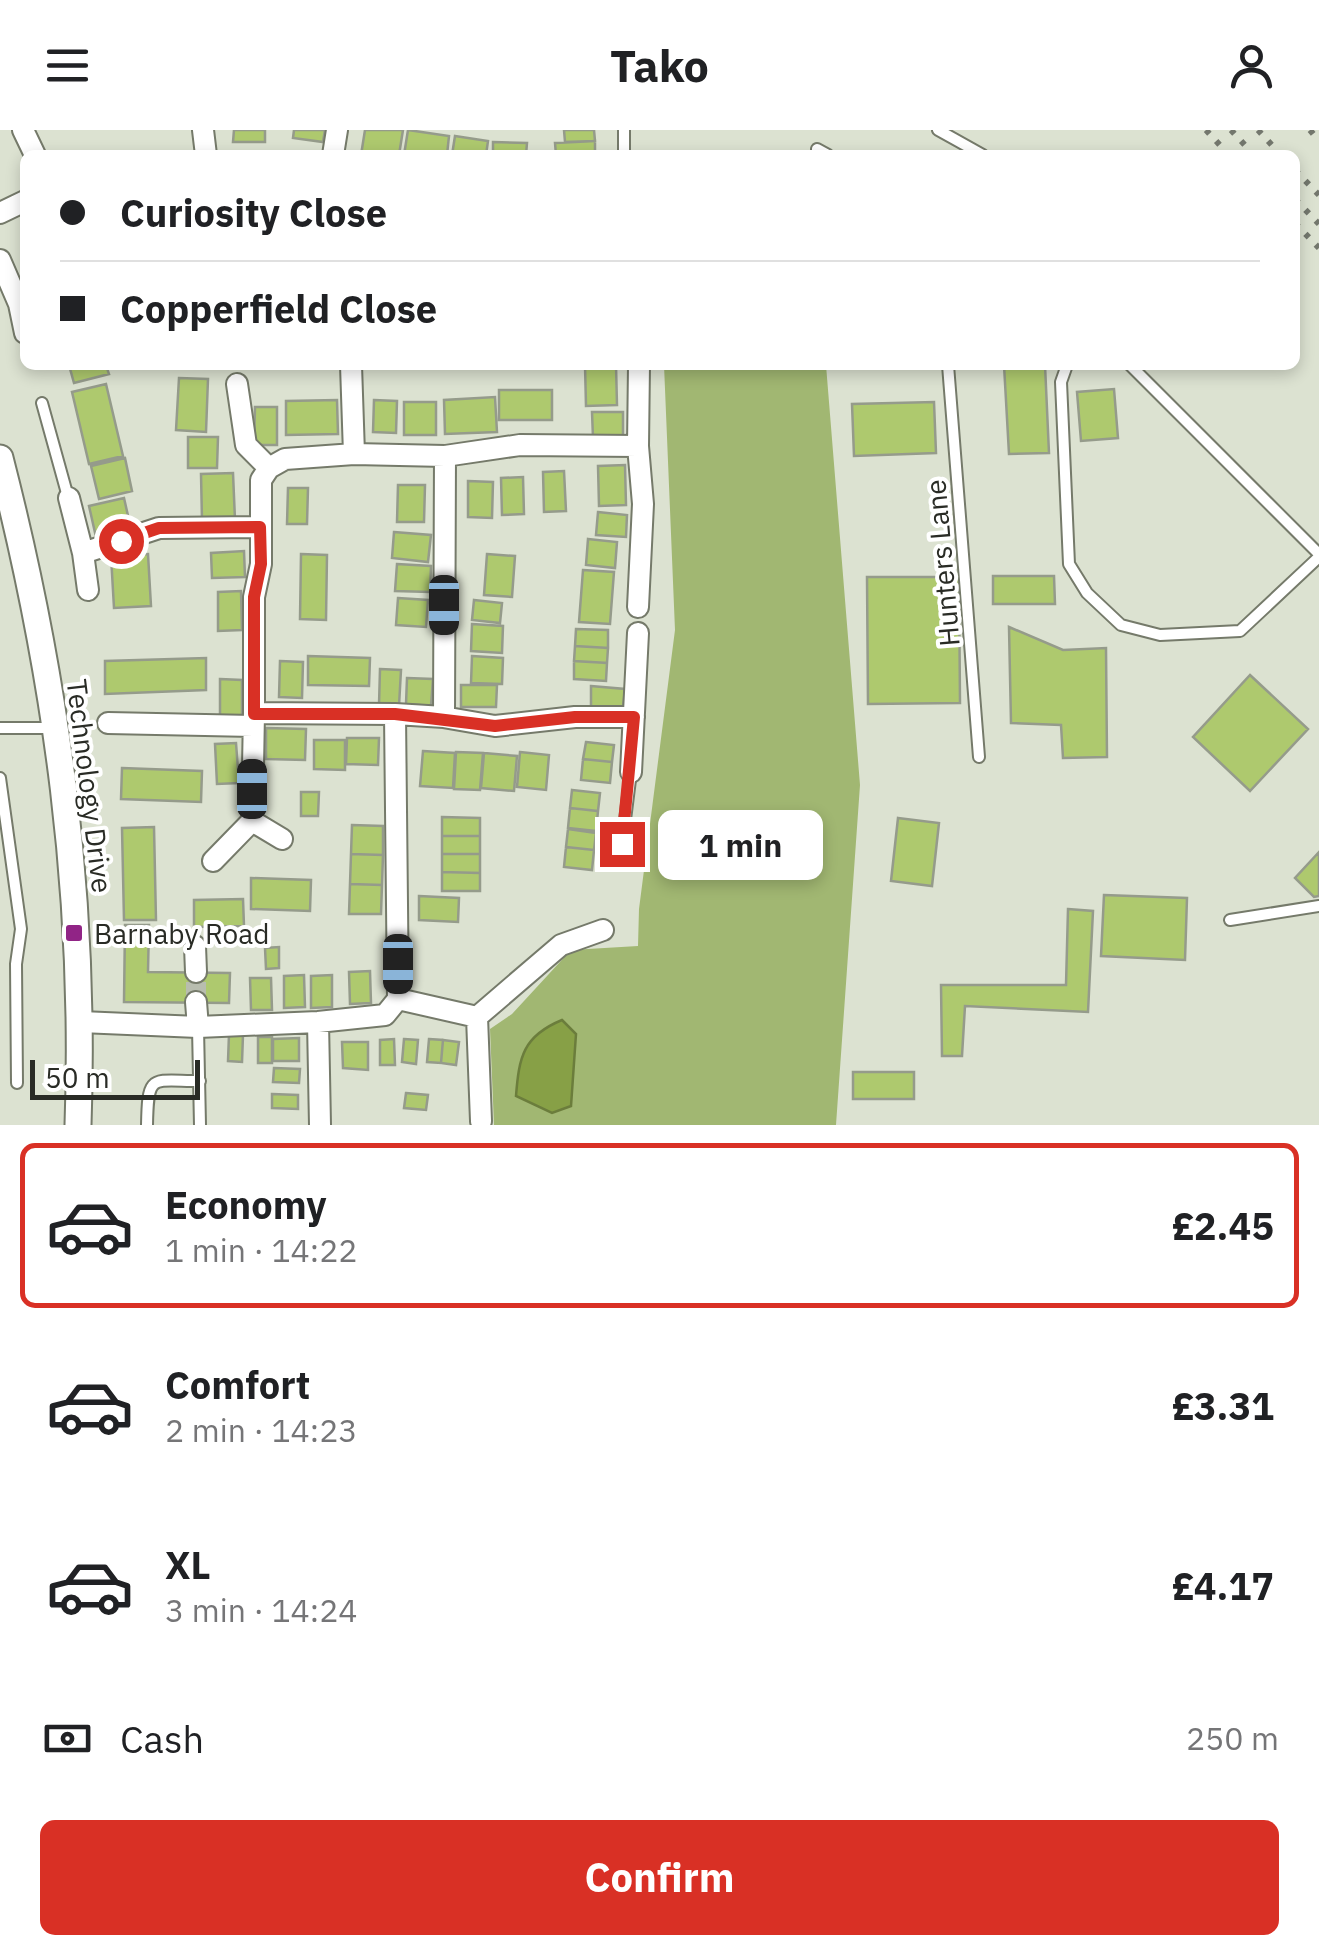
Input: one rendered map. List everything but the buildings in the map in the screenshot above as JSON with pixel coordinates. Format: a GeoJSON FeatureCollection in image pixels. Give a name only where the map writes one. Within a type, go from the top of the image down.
{"type":"FeatureCollection","features":[{"type":"Feature","properties":{"kind":"street"},"geometry":{"type":"LineString","coordinates":[[0,260],[20,309]]}},
{"type":"Feature","properties":{"kind":"street"},"geometry":{"type":"LineString","coordinates":[[351,370],[354,454]]}},
{"type":"Feature","properties":{"kind":"street"},"geometry":{"type":"LineString","coordinates":[[638,607],[643,504],[638,446],[640,370]]}},
{"type":"Feature","properties":{"kind":"street"},"geometry":{"type":"LineString","coordinates":[[237,384],[246,445],[270,468]]}},
{"type":"Feature","properties":{"kind":"street"},"geometry":{"type":"LineString","coordinates":[[212,860],[252,820],[254,597],[261,564],[261,480],[270,468],[284,459],[354,454],[445,456],[520,445],[638,446]]}},
{"type":"Feature","properties":{"kind":"street"},"geometry":{"type":"LineString","coordinates":[[443,717],[445,456]]}},
{"type":"Feature","properties":{"kind":"street","name":"Technology Drive"},"geometry":{"type":"LineString","coordinates":[[0,458],[17,523],[57,728],[70,827],[82,1022],[78,1125]]}},
{"type":"Feature","properties":{"kind":"street"},"geometry":{"type":"LineString","coordinates":[[69,498],[88,590]]}},
{"type":"Feature","properties":{"kind":"street"},"geometry":{"type":"LineString","coordinates":[[83,553],[159,528],[260,527]]}},
{"type":"Feature","properties":{"kind":"street"},"geometry":{"type":"LineString","coordinates":[[631,772],[638,633]]}},
{"type":"Feature","properties":{"kind":"street"},"geometry":{"type":"LineString","coordinates":[[82,1022],[198,1026],[318,1022],[384,1015],[398,999],[395,714]]}},
{"type":"Feature","properties":{"kind":"street"},"geometry":{"type":"LineString","coordinates":[[108,723],[395,714],[495,726],[575,717],[634,717]]}},
{"type":"Feature","properties":{"kind":"street"},"geometry":{"type":"LineString","coordinates":[[252,820],[282,839]]}},
{"type":"Feature","properties":{"kind":"street"},"geometry":{"type":"LineString","coordinates":[[478,1017],[561,945],[604,930]]}},
{"type":"Feature","properties":{"kind":"street"},"geometry":{"type":"LineString","coordinates":[[195,946],[196,972]]}},
{"type":"Feature","properties":{"kind":"street"},"geometry":{"type":"LineString","coordinates":[[398,999],[478,1017]]}},
{"type":"Feature","properties":{"kind":"street"},"geometry":{"type":"LineString","coordinates":[[196,1002],[198,1026]]}},
{"type":"Feature","properties":{"kind":"street"},"geometry":{"type":"LineString","coordinates":[[478,1017],[482,1123]]}},
{"type":"Feature","properties":{"kind":"street"},"geometry":{"type":"LineString","coordinates":[[318,1022],[320,1125]]}},
{"type":"Feature","properties":{"kind":"lane"},"geometry":{"type":"LineString","coordinates":[[938,130],[974,150]]}},
{"type":"Feature","properties":{"kind":"lane","name":"Hunters Lane"},"geometry":{"type":"LineString","coordinates":[[948,370],[980,757]]}},
{"type":"Feature","properties":{"kind":"lane"},"geometry":{"type":"LineString","coordinates":[[1066,370],[1061,382],[1068,564],[1087,593],[1121,625],[1160,636],[1240,631],[1319,556],[1135,370]]}},
{"type":"Feature","properties":{"kind":"lane"},"geometry":{"type":"LineString","coordinates":[[42,403],[69,498]]}},
{"type":"Feature","properties":{"kind":"lane"},"geometry":{"type":"LineString","coordinates":[[0,728],[57,728]]}},
{"type":"Feature","properties":{"kind":"lane"},"geometry":{"type":"LineString","coordinates":[[622,844],[631,772]]}},
{"type":"Feature","properties":{"kind":"lane"},"geometry":{"type":"LineString","coordinates":[[0,778],[5,838],[22,929],[16,964],[17,1083]]}},
{"type":"Feature","properties":{"kind":"lane"},"geometry":{"type":"LineString","coordinates":[[1230,920],[1319,906]]}},
{"type":"Feature","properties":{"kind":"lane"},"geometry":{"type":"LineString","coordinates":[[198,1026],[200,1125]]}},
{"type":"Feature","properties":{"kind":"lane"},"geometry":{"type":"LineString","coordinates":[[147,1125],[147,1091],[151,1085],[157,1081],[200,1081]]}},
{"type":"Feature","properties":{"kind":"shaded area"},"geometry":{"type":"Polygon","coordinates":[[[664,370],[826,370],[860,785],[836,1125],[494,1125],[490,1029],[512,1014],[571,950],[638,946],[639,909],[675,630],[664,370]]]}},
{"type":"Feature","properties":{"kind":"shaded area"},"geometry":{"type":"Polygon","coordinates":[[[562,1020],[576,1034],[571,1106],[552,1113],[516,1096],[517,1082],[525,1049],[539,1033],[562,1020]]]}},
{"type":"Feature","properties":{"kind":"tunnel"},"geometry":{"type":"LineString","coordinates":[[196,972],[196,1002]]}},
{"type":"Feature","properties":{"kind":"railway"},"geometry":{"type":"LineString","coordinates":[[1206,130],[1224,150]]}},
{"type":"Feature","properties":{"kind":"railway"},"geometry":{"type":"LineString","coordinates":[[1231,130],[1249,150]]}},
{"type":"Feature","properties":{"kind":"railway"},"geometry":{"type":"LineString","coordinates":[[1258,130],[1276,150]]}},
{"type":"Feature","properties":{"kind":"railway"},"geometry":{"type":"LineString","coordinates":[[1310,130],[1319,141]]}},
{"type":"Feature","properties":{"kind":"railway"},"geometry":{"type":"LineString","coordinates":[[1300,175],[1319,195]]}},
{"type":"Feature","properties":{"kind":"railway"},"geometry":{"type":"LineString","coordinates":[[1300,204],[1319,224]]}},
{"type":"Feature","properties":{"kind":"railway"},"geometry":{"type":"LineString","coordinates":[[1300,228],[1319,248]]}},
{"type":"Feature","properties":{"kind":"place","name":"Barnaby Road"},"geometry":{"type":"Point","coordinates":[74,933]}},
{"type":"Feature","properties":{"kind":"route"},"geometry":{"type":"LineString","coordinates":[[121,541],[159,528],[260,527],[261,564],[254,597],[254,714],[395,714],[495,726],[575,717],[634,717],[622,844]]}}]}
